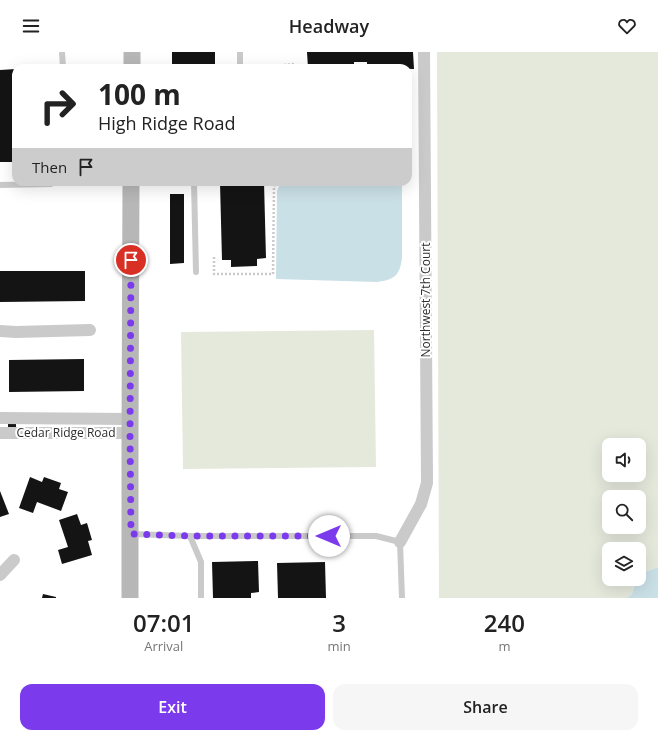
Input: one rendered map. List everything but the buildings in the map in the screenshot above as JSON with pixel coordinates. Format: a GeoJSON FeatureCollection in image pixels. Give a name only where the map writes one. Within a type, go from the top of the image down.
{"type":"FeatureCollection","features":[{"type":"Feature","properties":{"kind":"street"},"geometry":{"type":"LineString","coordinates":[[132,52],[132,64]]}},
{"type":"Feature","properties":{"kind":"street","name":"Northwest 7th Court"},"geometry":{"type":"LineString","coordinates":[[400,542],[421,504],[426,489],[427,476],[424,52]]}},
{"type":"Feature","properties":{"kind":"street"},"geometry":{"type":"LineString","coordinates":[[130,598],[131,186]]}},
{"type":"Feature","properties":{"kind":"street"},"geometry":{"type":"LineString","coordinates":[[0,331],[90,330]]}},
{"type":"Feature","properties":{"kind":"street","name":"Cedar Ridge Road"},"geometry":{"type":"LineString","coordinates":[[1,418],[130,426],[1,433],[1,418]]}},
{"type":"Feature","properties":{"kind":"street"},"geometry":{"type":"LineString","coordinates":[[0,575],[14,560]]}},
{"type":"Feature","properties":{"kind":"lane"},"geometry":{"type":"LineString","coordinates":[[62,52],[63,64]]}},
{"type":"Feature","properties":{"kind":"lane"},"geometry":{"type":"LineString","coordinates":[[240,52],[240,64]]}},
{"type":"Feature","properties":{"kind":"lane"},"geometry":{"type":"LineString","coordinates":[[0,185],[12,185]]}},
{"type":"Feature","properties":{"kind":"lane"},"geometry":{"type":"LineString","coordinates":[[194,186],[196,272]]}},
{"type":"Feature","properties":{"kind":"lane"},"geometry":{"type":"LineString","coordinates":[[131,534],[190,536],[376,536],[400,542],[402,598]]}},
{"type":"Feature","properties":{"kind":"lane"},"geometry":{"type":"LineString","coordinates":[[190,536],[202,562],[201,598]]}},
{"type":"Feature","properties":{"kind":"path"},"geometry":{"type":"LineString","coordinates":[[214,257],[214,274],[273,274],[274,186]]}},
{"type":"Feature","properties":{"kind":"shaded area"},"geometry":{"type":"Polygon","coordinates":[[[437,52],[658,52],[658,567],[646,572],[646,542],[602,542],[602,586],[634,586],[632,594],[627,598],[439,598],[437,52]]]}},
{"type":"Feature","properties":{"kind":"shaded area"},"geometry":{"type":"Polygon","coordinates":[[[374,330],[376,467],[183,469],[181,332],[374,330]]]}},
{"type":"Feature","properties":{"kind":"water"},"geometry":{"type":"Polygon","coordinates":[[[279,186],[402,186],[402,258],[398,273],[388,280],[377,282],[276,279],[277,191],[279,186]]]}},
{"type":"Feature","properties":{"kind":"water"},"geometry":{"type":"Polygon","coordinates":[[[658,567],[658,598],[627,598],[632,594],[634,586],[646,586],[646,572],[658,567]]]}},
{"type":"Feature","properties":{"kind":"route"},"geometry":{"type":"LineString","coordinates":[[131,260],[131,534],[190,536],[329,536]]}}]}
